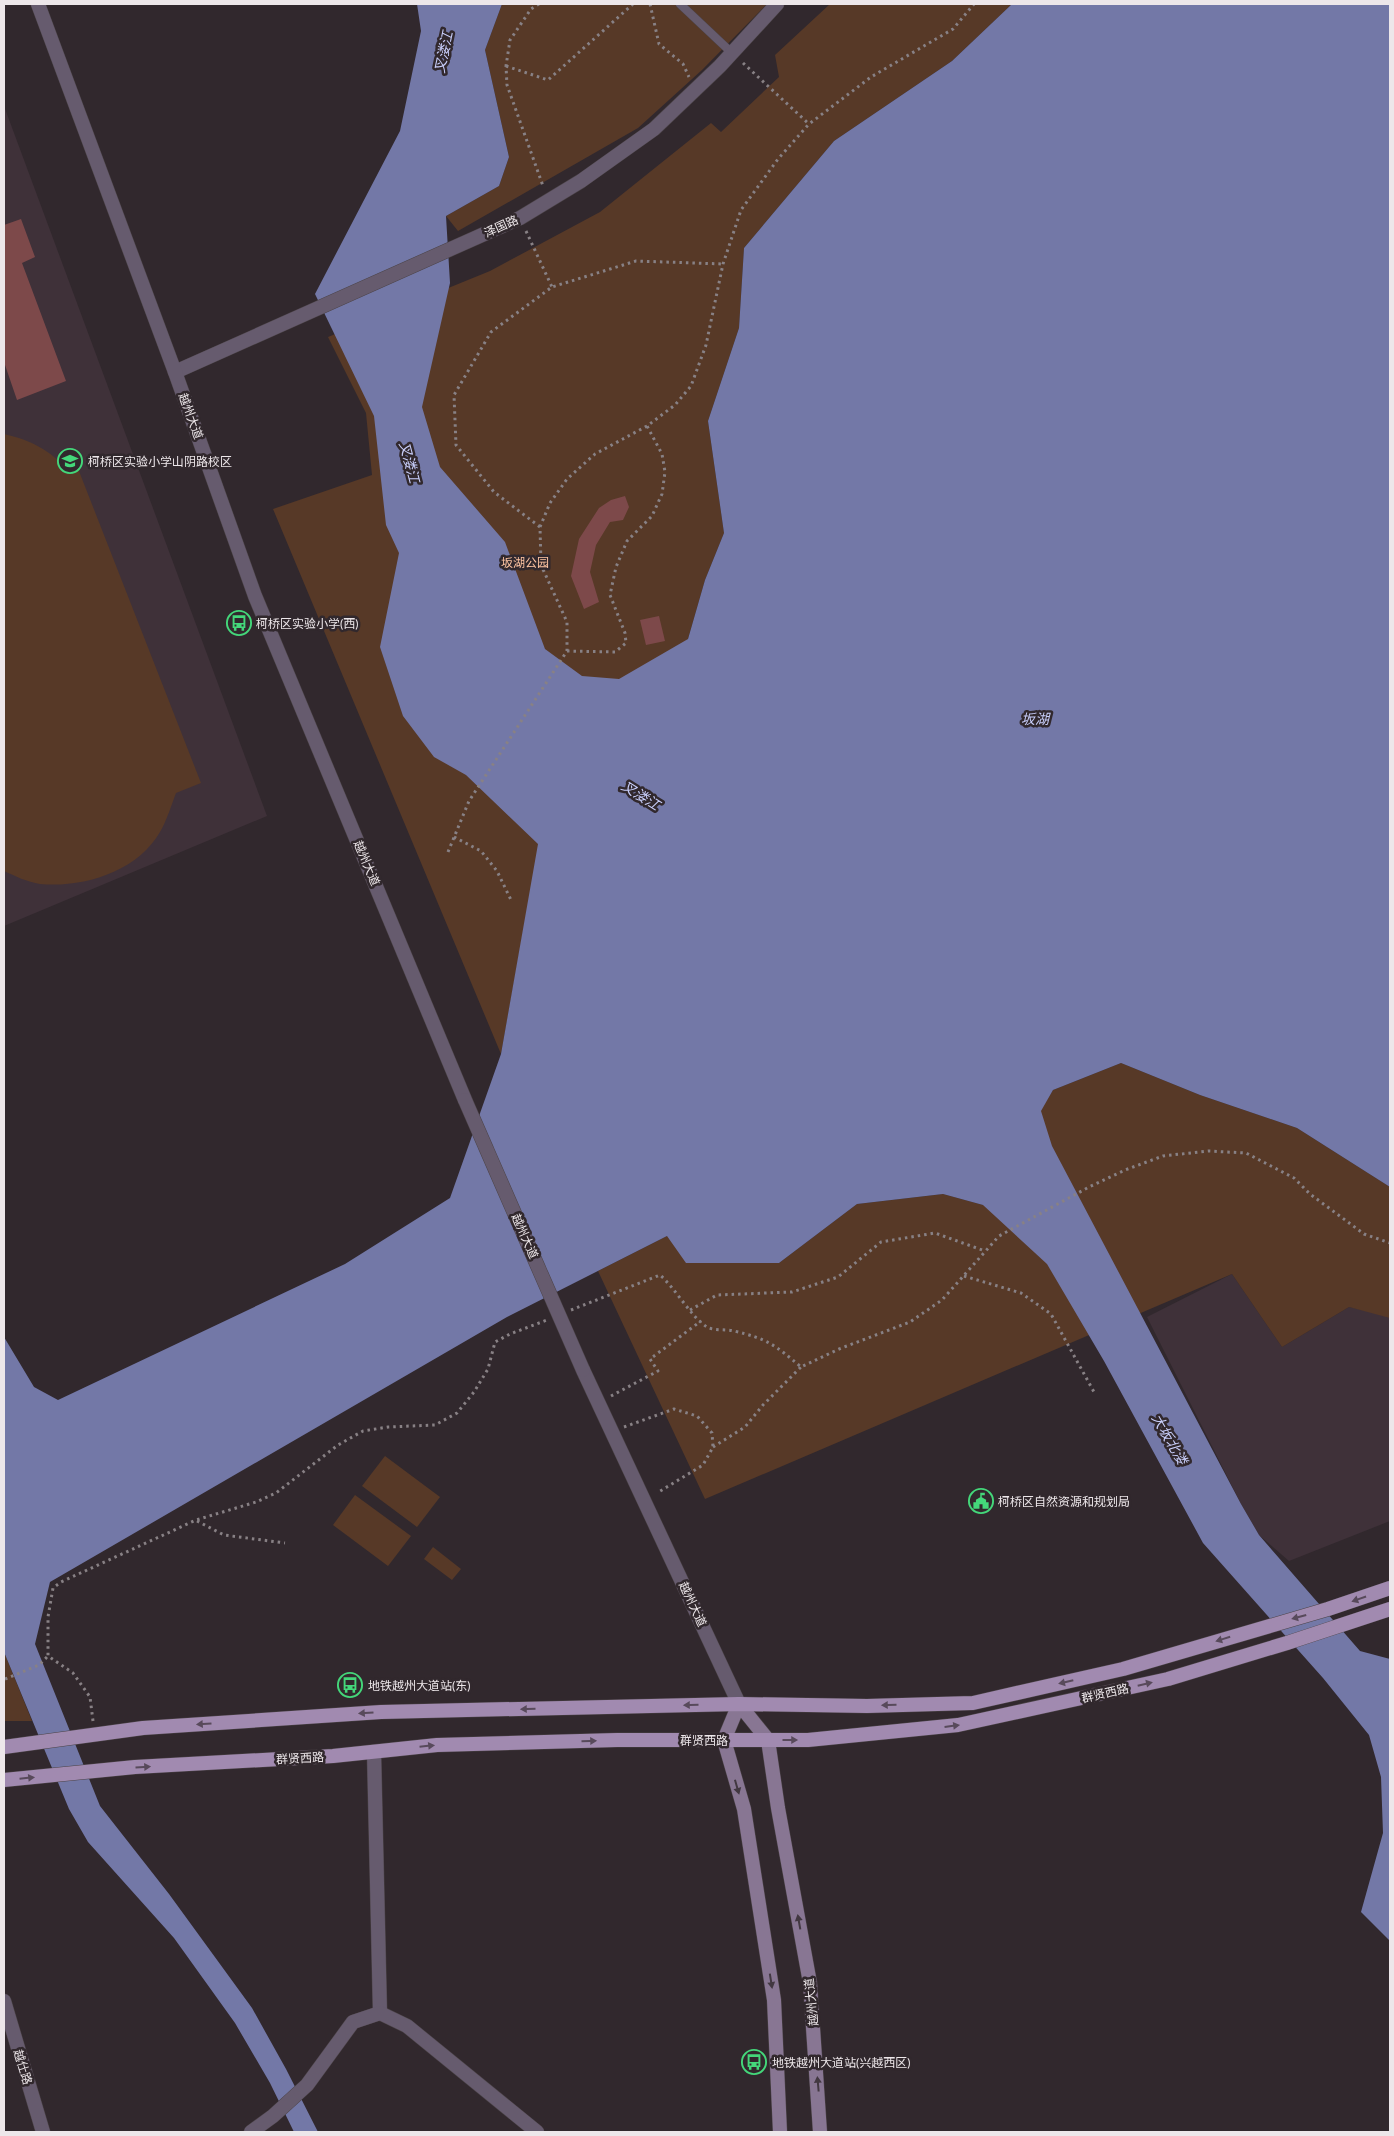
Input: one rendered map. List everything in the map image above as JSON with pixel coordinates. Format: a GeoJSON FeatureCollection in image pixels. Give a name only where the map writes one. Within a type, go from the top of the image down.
{"type":"FeatureCollection","features":[{"type":"Feature","properties":{"kind":"main road","name":"群贤西路"},"geometry":{"type":"LineString","coordinates":[[4,1748],[143,1728],[381,1712],[739,1704],[867,1706],[973,1703],[1123,1669],[1328,1609],[1390,1588]]}},
{"type":"Feature","properties":{"kind":"main road","name":"群贤西路"},"geometry":{"type":"LineString","coordinates":[[4,1780],[94,1771],[374,1752],[438,1745],[617,1740],[808,1740],[958,1725],[1168,1679],[1390,1609]]}},
{"type":"Feature","properties":{"kind":"main road","name":"越州大道"},"geometry":{"type":"LineString","coordinates":[[739,1704],[768,1740],[778,1808],[810,1983],[820,2132]]}},
{"type":"Feature","properties":{"kind":"main road"},"geometry":{"type":"LineString","coordinates":[[739,1704],[724,1740],[744,1809],[774,2000],[780,2132]]}},
{"type":"Feature","properties":{"kind":"street","name":"越州大道"},"geometry":{"type":"LineString","coordinates":[[38,4],[175,372],[255,596],[465,1100],[583,1370],[739,1704]]}},
{"type":"Feature","properties":{"kind":"street","name":"泽国路"},"geometry":{"type":"LineString","coordinates":[[175,372],[520,218],[548,201],[654,129],[732,53],[777,4]]}},
{"type":"Feature","properties":{"kind":"street"},"geometry":{"type":"LineString","coordinates":[[374,1752],[380,2013]]}},
{"type":"Feature","properties":{"kind":"street","name":"越仕路"},"geometry":{"type":"LineString","coordinates":[[4,2001],[43,2132]]}},
{"type":"Feature","properties":{"kind":"street"},"geometry":{"type":"LineString","coordinates":[[251,2132],[273,2116],[307,2085],[352,2022],[380,2013],[406,2026],[537,2132]]}},
{"type":"Feature","properties":{"kind":"lane"},"geometry":{"type":"LineString","coordinates":[[680,4],[732,53]]}},
{"type":"Feature","properties":{"kind":"path"},"geometry":{"type":"LineString","coordinates":[[538,4],[531,9],[510,40],[506,66],[508,85],[548,201]]}},
{"type":"Feature","properties":{"kind":"path"},"geometry":{"type":"LineString","coordinates":[[506,66],[548,80],[634,4]]}},
{"type":"Feature","properties":{"kind":"path"},"geometry":{"type":"LineString","coordinates":[[650,4],[659,44],[682,64],[695,89]]}},
{"type":"Feature","properties":{"kind":"path"},"geometry":{"type":"LineString","coordinates":[[448,852],[469,801],[567,652],[567,622],[541,565],[540,527],[550,503],[567,479],[595,454],[647,426],[676,405],[691,386],[706,344],[723,264],[741,210],[778,159],[809,124],[871,77],[953,29],[974,4]]}},
{"type":"Feature","properties":{"kind":"path"},"geometry":{"type":"LineString","coordinates":[[732,53],[809,124]]}},
{"type":"Feature","properties":{"kind":"path"},"geometry":{"type":"LineString","coordinates":[[520,218],[552,287]]}},
{"type":"Feature","properties":{"kind":"path"},"geometry":{"type":"LineString","coordinates":[[540,527],[494,492],[456,445],[454,395],[491,332],[552,287],[636,261],[723,264]]}},
{"type":"Feature","properties":{"kind":"path"},"geometry":{"type":"LineString","coordinates":[[567,652],[615,652],[626,643],[625,633],[610,595],[616,567],[627,541],[652,516],[662,494],[665,472],[662,454],[647,426]]}},
{"type":"Feature","properties":{"kind":"path"},"geometry":{"type":"LineString","coordinates":[[454,837],[481,851],[497,871],[512,902]]}},
{"type":"Feature","properties":{"kind":"path"},"geometry":{"type":"LineString","coordinates":[[644,1500],[703,1465],[713,1447],[745,1427],[801,1368],[838,1349],[910,1322],[942,1300],[1000,1236],[1089,1187],[1124,1170],[1163,1156],[1208,1151],[1246,1153],[1294,1178],[1310,1194],[1364,1234],[1390,1243]]}},
{"type":"Feature","properties":{"kind":"path"},"geometry":{"type":"LineString","coordinates":[[690,1310],[717,1295],[792,1292],[838,1277],[882,1242],[935,1233],[985,1251]]}},
{"type":"Feature","properties":{"kind":"path"},"geometry":{"type":"LineString","coordinates":[[566,1312],[660,1275],[673,1287],[690,1310],[708,1327],[761,1338],[779,1348],[801,1368]]}},
{"type":"Feature","properties":{"kind":"path"},"geometry":{"type":"LineString","coordinates":[[964,1276],[1021,1294],[1051,1314],[1094,1392]]}},
{"type":"Feature","properties":{"kind":"path"},"geometry":{"type":"LineString","coordinates":[[4,1679],[38,1665],[48,1656],[48,1617],[53,1588],[61,1582],[196,1520],[256,1502],[276,1493],[338,1445],[363,1431],[388,1427],[435,1425],[457,1412],[474,1392],[488,1369],[495,1342],[556,1316]]}},
{"type":"Feature","properties":{"kind":"path"},"geometry":{"type":"LineString","coordinates":[[599,1402],[658,1371],[650,1359],[701,1321]]}},
{"type":"Feature","properties":{"kind":"path"},"geometry":{"type":"LineString","coordinates":[[612,1431],[674,1409],[697,1416],[712,1432],[713,1447]]}},
{"type":"Feature","properties":{"kind":"path"},"geometry":{"type":"LineString","coordinates":[[196,1520],[224,1535],[285,1543]]}},
{"type":"Feature","properties":{"kind":"path"},"geometry":{"type":"LineString","coordinates":[[48,1656],[73,1673],[90,1697],[95,1735]]}},
{"type":"Feature","properties":{"kind":"shaded area","name":"柯桥区实验小学山阴路校区"},"geometry":{"type":"Polygon","coordinates":[[[4,106],[267,816],[4,926],[4,106]]]}},
{"type":"Feature","properties":{"kind":"shaded area"},"geometry":{"type":"Polygon","coordinates":[[[1232,1274],[1282,1347],[1349,1307],[1390,1316],[1390,1521],[1289,1561],[1259,1535],[1241,1504],[1147,1317],[1232,1274]]]}},
{"type":"Feature","properties":{"kind":"green space"},"geometry":{"type":"Polygon","coordinates":[[[502,4],[767,4],[702,70],[638,128],[458,231],[446,216],[499,186],[509,157],[485,50],[502,4]]]}},
{"type":"Feature","properties":{"kind":"green space","name":"坂湖公园"},"geometry":{"type":"Polygon","coordinates":[[[830,4],[1012,4],[952,61],[834,141],[744,248],[739,328],[708,421],[724,533],[705,580],[688,639],[539,844],[501,1054],[273,509],[372,475],[366,413],[328,337],[490,271],[600,212],[711,123],[721,132],[779,77],[775,55],[830,4]]]}},
{"type":"Feature","properties":{"kind":"green space"},"geometry":{"type":"Polygon","coordinates":[[[4,434],[23,439],[39,447],[54,457],[68,471],[77,466],[201,783],[176,793],[160,832],[138,858],[108,874],[74,883],[40,884],[4,871],[4,434]]]}},
{"type":"Feature","properties":{"kind":"green space"},"geometry":{"type":"Polygon","coordinates":[[[1121,1063],[1200,1095],[1297,1128],[1390,1187],[1390,1318],[1349,1307],[1282,1347],[1232,1274],[705,1499],[598,1271],[667,1236],[779,1263],[857,1204],[943,1194],[983,1205],[1053,1090],[1121,1063]]]}},
{"type":"Feature","properties":{"kind":"green space"},"geometry":{"type":"Polygon","coordinates":[[[385,1456],[440,1497],[417,1527],[362,1486],[385,1456]]]}},
{"type":"Feature","properties":{"kind":"green space"},"geometry":{"type":"Polygon","coordinates":[[[355,1495],[411,1536],[388,1566],[333,1525],[355,1495]]]}},
{"type":"Feature","properties":{"kind":"green space"},"geometry":{"type":"Polygon","coordinates":[[[433,1547],[461,1569],[452,1580],[424,1559],[433,1547]]]}},
{"type":"Feature","properties":{"kind":"green space"},"geometry":{"type":"Polygon","coordinates":[[[4,1652],[32,1721],[4,1721],[4,1652]]]}},
{"type":"Feature","properties":{"kind":"water","name":"坂湖"},"geometry":{"type":"Polygon","coordinates":[[[417,4],[502,4],[485,50],[509,157],[499,186],[446,216],[450,283],[422,407],[440,467],[505,542],[545,649],[582,676],[619,679],[688,639],[705,580],[724,533],[708,421],[739,328],[744,248],[834,141],[952,61],[1012,4],[1390,4],[1390,1187],[1297,1128],[1200,1095],[1121,1063],[1053,1090],[1041,1111],[1052,1146],[1259,1535],[1360,1651],[1390,1659],[1390,1943],[1361,1912],[1383,1833],[1381,1777],[1369,1735],[1323,1678],[1203,1543],[1104,1361],[1047,1264],[983,1205],[943,1194],[857,1204],[779,1263],[686,1263],[667,1236],[507,1317],[50,1582],[35,1644],[100,1806],[169,1894],[252,2008],[318,2132],[294,2132],[270,2083],[235,2023],[174,1938],[88,1842],[69,1809],[4,1652],[4,1337],[34,1387],[58,1400],[345,1264],[450,1198],[501,1054],[538,844],[466,775],[434,757],[403,716],[380,647],[399,553],[386,525],[374,416],[315,294],[400,131],[421,31],[417,4]]]}},
{"type":"Feature","properties":{"kind":"building"},"geometry":{"type":"Polygon","coordinates":[[[21,219],[35,257],[22,263],[66,381],[17,400],[4,362],[4,225],[21,219]]]}},
{"type":"Feature","properties":{"kind":"building"},"geometry":{"type":"Polygon","coordinates":[[[625,496],[629,507],[623,520],[610,522],[596,545],[590,572],[599,602],[584,609],[571,576],[579,539],[599,508],[611,500],[625,496]]]}},
{"type":"Feature","properties":{"kind":"building"},"geometry":{"type":"Polygon","coordinates":[[[659,616],[665,641],[646,645],[640,620],[659,616]]]}},
{"type":"Feature","properties":{"kind":"place","name":"柯桥区实验小学山阴路校区"},"geometry":{"type":"Point","coordinates":[70,461]}},
{"type":"Feature","properties":{"kind":"place","name":"柯桥区实验小学(西)"},"geometry":{"type":"Point","coordinates":[239,623]}},
{"type":"Feature","properties":{"kind":"place","name":"柯桥区自然资源和规划局"},"geometry":{"type":"Point","coordinates":[981,1501]}},
{"type":"Feature","properties":{"kind":"place","name":"地铁越州大道站(东)"},"geometry":{"type":"Point","coordinates":[350,1685]}},
{"type":"Feature","properties":{"kind":"place","name":"地铁越州大道站(兴越西区)"},"geometry":{"type":"Point","coordinates":[754,2062]}},
{"type":"Feature","properties":{"kind":"water label","name":"叉溇江"},"geometry":{"type":"Point","coordinates":[443,52]}},
{"type":"Feature","properties":{"kind":"water label","name":"叉溇江"},"geometry":{"type":"Point","coordinates":[410,462]}},
{"type":"Feature","properties":{"kind":"water label","name":"叉溇江"},"geometry":{"type":"Point","coordinates":[641,795]}},
{"type":"Feature","properties":{"kind":"water label","name":"大坂北溇"},"geometry":{"type":"Point","coordinates":[1170,1439]}}]}
